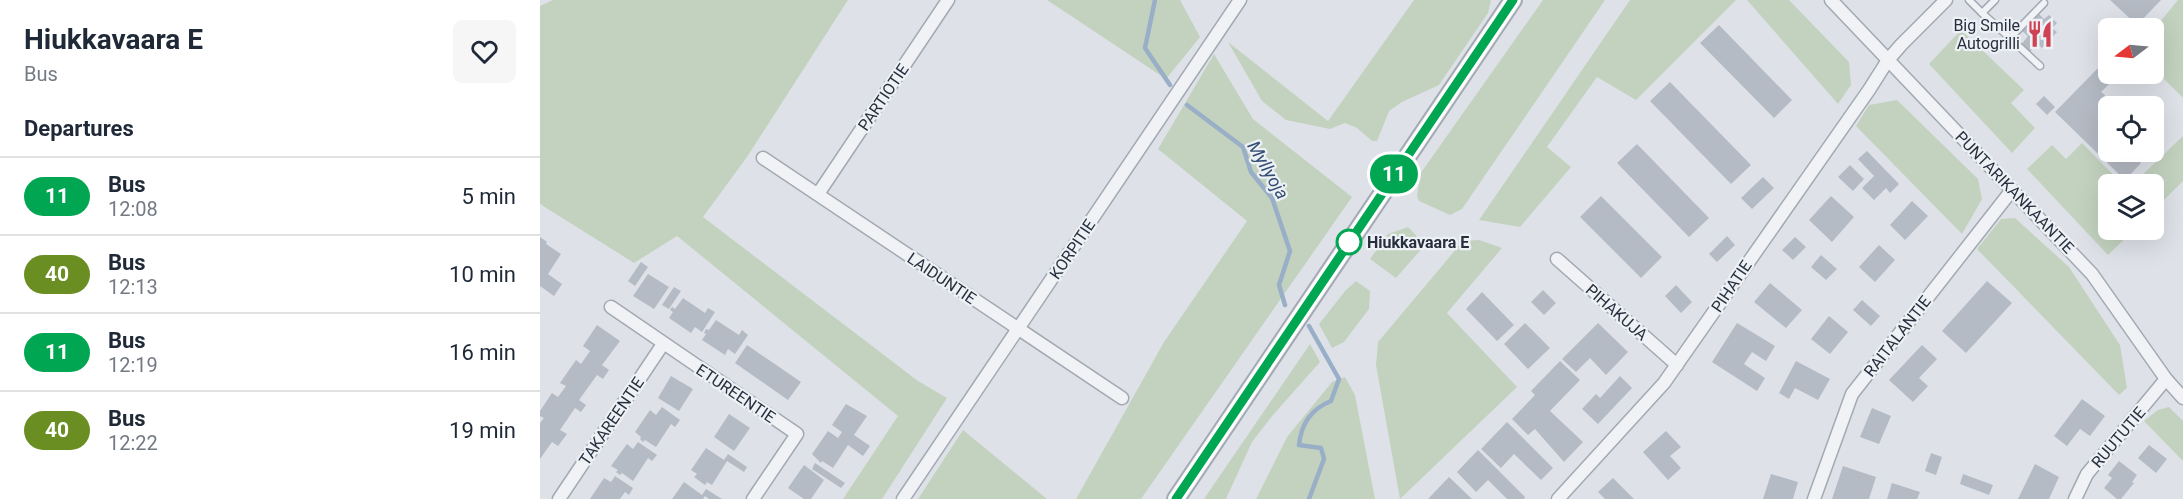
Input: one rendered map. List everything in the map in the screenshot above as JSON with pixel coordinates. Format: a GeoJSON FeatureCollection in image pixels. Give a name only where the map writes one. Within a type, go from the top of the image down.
{"type":"FeatureCollection","features":[{"type":"Feature","properties":{"kind":"street","name":"PARTIOTIE"},"geometry":{"type":"LineString","coordinates":[[818,194],[948,0]]}},
{"type":"Feature","properties":{"kind":"street","name":"KORPITIE"},"geometry":{"type":"LineString","coordinates":[[903,499],[1240,0]]}},
{"type":"Feature","properties":{"kind":"street"},"geometry":{"type":"LineString","coordinates":[[1176,499],[1513,0]]}},
{"type":"Feature","properties":{"kind":"street","name":"PUNTARIKANKAANTIE"},"geometry":{"type":"LineString","coordinates":[[1831,0],[2092,274],[2166,379],[2183,398]]}},
{"type":"Feature","properties":{"kind":"street","name":"PIHATIE"},"geometry":{"type":"LineString","coordinates":[[1558,499],[1664,383],[1888,60],[1946,0]]}},
{"type":"Feature","properties":{"kind":"street","name":"LAIDUNTIE"},"geometry":{"type":"LineString","coordinates":[[763,158],[1122,398]]}},
{"type":"Feature","properties":{"kind":"street","name":"RAITALANTIE"},"geometry":{"type":"LineString","coordinates":[[1814,499],[1852,394],[2012,190]]}},
{"type":"Feature","properties":{"kind":"street","name":"PIHAKUJA"},"geometry":{"type":"LineString","coordinates":[[1557,259],[1677,365]]}},
{"type":"Feature","properties":{"kind":"street","name":"ETUREENTIE"},"geometry":{"type":"LineString","coordinates":[[611,307],[797,434],[753,499]]}},
{"type":"Feature","properties":{"kind":"street","name":"TAKAREENTIE"},"geometry":{"type":"LineString","coordinates":[[559,499],[663,344]]}},
{"type":"Feature","properties":{"kind":"street","name":"RUUTUTIE"},"geometry":{"type":"LineString","coordinates":[[2075,499],[2087,474],[2166,379]]}},
{"type":"Feature","properties":{"kind":"lane"},"geometry":{"type":"LineString","coordinates":[[1969,0],[2040,66]]}},
{"type":"Feature","properties":{"kind":"lane"},"geometry":{"type":"LineString","coordinates":[[1982,13],[1995,0]]}},
{"type":"Feature","properties":{"kind":"lane"},"geometry":{"type":"LineString","coordinates":[[2010,38],[2044,3]]}},
{"type":"Feature","properties":{"kind":"green space"},"geometry":{"type":"Polygon","coordinates":[[[553,0],[848,0],[747,157],[703,217],[918,381],[947,398],[882,499],[843,499],[898,416],[677,236],[634,263],[540,204],[540,6],[553,0]]]}},
{"type":"Feature","properties":{"kind":"green space"},"geometry":{"type":"Polygon","coordinates":[[[1047,0],[1180,0],[1200,37],[1166,79],[1047,0]]]}},
{"type":"Feature","properties":{"kind":"green space"},"geometry":{"type":"Polygon","coordinates":[[[1414,0],[1491,0],[1488,13],[1439,85],[1402,102],[1389,111],[1377,141],[1372,141],[1357,128],[1345,123],[1330,129],[1286,120],[1262,101],[1228,42],[1328,121],[1414,0]]]}},
{"type":"Feature","properties":{"kind":"green space"},"geometry":{"type":"Polygon","coordinates":[[[1543,0],[1605,0],[1462,209],[1450,215],[1419,201],[1417,196],[1420,174],[1543,0]]]}},
{"type":"Feature","properties":{"kind":"green space"},"geometry":{"type":"Polygon","coordinates":[[[1630,0],[1736,0],[1636,100],[1597,77],[1547,147],[1571,167],[1520,227],[1479,220],[1630,0]]]}},
{"type":"Feature","properties":{"kind":"green space"},"geometry":{"type":"Polygon","coordinates":[[[1747,0],[1789,0],[1849,62],[1851,85],[1838,104],[1747,0]]]}},
{"type":"Feature","properties":{"kind":"green space"},"geometry":{"type":"Polygon","coordinates":[[[2178,0],[2183,0],[2183,98],[2164,79],[2163,18],[2178,0]]]}},
{"type":"Feature","properties":{"kind":"green space"},"geometry":{"type":"Polygon","coordinates":[[[1961,30],[2024,90],[2011,103],[2035,128],[2012,153],[1929,64],[1961,30]]]}},
{"type":"Feature","properties":{"kind":"green space"},"geometry":{"type":"Polygon","coordinates":[[[1214,54],[1253,119],[1352,197],[1141,499],[1076,499],[1164,342],[1247,221],[1158,149],[1214,54]]]}},
{"type":"Feature","properties":{"kind":"green space"},"geometry":{"type":"Polygon","coordinates":[[[1897,100],[1978,179],[1982,199],[1962,234],[1856,126],[1869,105],[1897,100]]]}},
{"type":"Feature","properties":{"kind":"green space"},"geometry":{"type":"Polygon","coordinates":[[[2183,136],[2183,181],[2164,200],[2164,174],[2143,174],[2156,162],[2164,162],[2164,154],[2183,136]]]}},
{"type":"Feature","properties":{"kind":"green space"},"geometry":{"type":"Polygon","coordinates":[[[2082,143],[2098,162],[2112,174],[2098,174],[2098,240],[2124,240],[2108,255],[2027,169],[2052,145],[2066,159],[2082,143]]]}},
{"type":"Feature","properties":{"kind":"green space"},"geometry":{"type":"Polygon","coordinates":[[[2015,218],[2069,267],[2120,345],[2127,388],[2119,395],[1977,249],[2001,219],[2015,218]]]}},
{"type":"Feature","properties":{"kind":"green space"},"geometry":{"type":"Polygon","coordinates":[[[1408,227],[1425,245],[1396,278],[1370,259],[1388,234],[1408,227]]]}},
{"type":"Feature","properties":{"kind":"green space"},"geometry":{"type":"Polygon","coordinates":[[[1479,240],[1502,248],[1447,313],[1517,387],[1400,499],[1376,365],[1378,342],[1463,241],[1479,240]]]}},
{"type":"Feature","properties":{"kind":"green space"},"geometry":{"type":"Polygon","coordinates":[[[1356,281],[1370,291],[1369,309],[1344,342],[1332,348],[1319,324],[1356,281]]]}},
{"type":"Feature","properties":{"kind":"green space"},"geometry":{"type":"Polygon","coordinates":[[[1310,344],[1320,362],[1252,442],[1226,499],[1204,499],[1310,344]]]}},
{"type":"Feature","properties":{"kind":"green space"},"geometry":{"type":"Polygon","coordinates":[[[1345,377],[1355,395],[1375,499],[1256,499],[1287,437],[1332,382],[1345,377]]]}},
{"type":"Feature","properties":{"kind":"green space"},"geometry":{"type":"Polygon","coordinates":[[[2169,407],[2183,421],[2183,461],[2144,421],[2158,410],[2169,407]]]}},
{"type":"Feature","properties":{"kind":"green space"},"geometry":{"type":"Polygon","coordinates":[[[963,430],[1047,499],[918,499],[963,430]]]}},
{"type":"Feature","properties":{"kind":"building"},"geometry":{"type":"Polygon","coordinates":[[[2110,0],[2161,0],[2144,18],[2129,18],[2110,0]]]}},
{"type":"Feature","properties":{"kind":"building","name":"Big Smile Autogrilli"},"geometry":{"type":"Polygon","coordinates":[[[2039,14],[2044,19],[2049,15],[2057,23],[2052,28],[2057,32],[2042,48],[2037,44],[2028,54],[2020,46],[2028,36],[2022,31],[2039,14]]]}},
{"type":"Feature","properties":{"kind":"building"},"geometry":{"type":"Polygon","coordinates":[[[1719,25],[1792,100],[1774,118],[1700,43],[1719,25]]]}},
{"type":"Feature","properties":{"kind":"building"},"geometry":{"type":"Polygon","coordinates":[[[2098,68],[2098,84],[2109,84],[2101,92],[2105,96],[2098,96],[2098,154],[2055,112],[2098,68]]]}},
{"type":"Feature","properties":{"kind":"building"},"geometry":{"type":"Polygon","coordinates":[[[1670,82],[1751,165],[1731,184],[1650,101],[1670,82]]]}},
{"type":"Feature","properties":{"kind":"building"},"geometry":{"type":"Polygon","coordinates":[[[2044,96],[2055,107],[2047,115],[2036,104],[2044,96]]]}},
{"type":"Feature","properties":{"kind":"building"},"geometry":{"type":"Polygon","coordinates":[[[1637,144],[1709,218],[1689,237],[1617,163],[1637,144]]]}},
{"type":"Feature","properties":{"kind":"building"},"geometry":{"type":"Polygon","coordinates":[[[1867,151],[1899,184],[1890,193],[1886,188],[1874,200],[1862,188],[1874,176],[1858,159],[1867,151]]]}},
{"type":"Feature","properties":{"kind":"building"},"geometry":{"type":"Polygon","coordinates":[[[2106,162],[2141,163],[2131,174],[2119,174],[2106,162]]]}},
{"type":"Feature","properties":{"kind":"building"},"geometry":{"type":"Polygon","coordinates":[[[1850,165],[1864,179],[1853,191],[1838,177],[1850,165]]]}},
{"type":"Feature","properties":{"kind":"building"},"geometry":{"type":"Polygon","coordinates":[[[1763,177],[1774,188],[1752,209],[1741,198],[1763,177]]]}},
{"type":"Feature","properties":{"kind":"building"},"geometry":{"type":"Polygon","coordinates":[[[1601,196],[1662,257],[1641,278],[1580,217],[1601,196]]]}},
{"type":"Feature","properties":{"kind":"building"},"geometry":{"type":"Polygon","coordinates":[[[1831,196],[1854,217],[1832,242],[1809,220],[1831,196]]]}},
{"type":"Feature","properties":{"kind":"building"},"geometry":{"type":"Polygon","coordinates":[[[1912,201],[1928,216],[1905,240],[1890,225],[1912,201]]]}},
{"type":"Feature","properties":{"kind":"building"},"geometry":{"type":"Polygon","coordinates":[[[1727,236],[1735,245],[1717,262],[1709,254],[1727,236]]]}},
{"type":"Feature","properties":{"kind":"building"},"geometry":{"type":"Polygon","coordinates":[[[540,237],[561,254],[548,274],[562,284],[554,296],[540,286],[540,237]]]}},
{"type":"Feature","properties":{"kind":"building"},"geometry":{"type":"Polygon","coordinates":[[[1795,237],[1806,247],[1793,260],[1782,250],[1795,237]]]}},
{"type":"Feature","properties":{"kind":"building"},"geometry":{"type":"Polygon","coordinates":[[[1879,245],[1895,260],[1875,282],[1859,267],[1879,245]]]}},
{"type":"Feature","properties":{"kind":"building"},"geometry":{"type":"Polygon","coordinates":[[[1821,255],[1837,269],[1826,280],[1811,267],[1821,255]]]}},
{"type":"Feature","properties":{"kind":"building"},"geometry":{"type":"Polygon","coordinates":[[[641,262],[648,267],[635,286],[628,281],[641,262]]]}},
{"type":"Feature","properties":{"kind":"building"},"geometry":{"type":"Polygon","coordinates":[[[648,274],[669,287],[654,309],[633,296],[648,274]]]}},
{"type":"Feature","properties":{"kind":"building"},"geometry":{"type":"Polygon","coordinates":[[[1987,281],[2012,303],[1966,353],[1942,331],[1987,281]]]}},
{"type":"Feature","properties":{"kind":"building"},"geometry":{"type":"Polygon","coordinates":[[[1770,283],[1802,310],[1786,328],[1754,302],[1770,283]]]}},
{"type":"Feature","properties":{"kind":"building"},"geometry":{"type":"Polygon","coordinates":[[[1676,285],[1692,302],[1681,313],[1665,296],[1676,285]]]}},
{"type":"Feature","properties":{"kind":"building"},"geometry":{"type":"Polygon","coordinates":[[[674,287],[681,291],[669,309],[662,305],[674,287]]]}},
{"type":"Feature","properties":{"kind":"building"},"geometry":{"type":"Polygon","coordinates":[[[1543,290],[1556,303],[1544,315],[1531,302],[1543,290]]]}},
{"type":"Feature","properties":{"kind":"building"},"geometry":{"type":"Polygon","coordinates":[[[1482,292],[1514,325],[1497,341],[1466,309],[1482,292]]]}},
{"type":"Feature","properties":{"kind":"building"},"geometry":{"type":"Polygon","coordinates":[[[683,298],[705,313],[708,308],[715,312],[702,332],[695,327],[691,333],[669,318],[673,312],[670,310],[672,307],[675,309],[683,298]]]}},
{"type":"Feature","properties":{"kind":"building"},"geometry":{"type":"Polygon","coordinates":[[[1862,300],[1880,316],[1871,326],[1853,310],[1862,300]]]}},
{"type":"Feature","properties":{"kind":"building"},"geometry":{"type":"Polygon","coordinates":[[[1829,316],[1848,332],[1830,354],[1811,339],[1829,316]]]}},
{"type":"Feature","properties":{"kind":"building"},"geometry":{"type":"Polygon","coordinates":[[[716,320],[739,335],[742,330],[748,335],[735,354],[728,349],[725,355],[702,340],[706,329],[709,330],[716,320]]]}},
{"type":"Feature","properties":{"kind":"building"},"geometry":{"type":"Polygon","coordinates":[[[1525,323],[1550,348],[1528,369],[1504,344],[1525,323]]]}},
{"type":"Feature","properties":{"kind":"building"},"geometry":{"type":"Polygon","coordinates":[[[1598,323],[1628,352],[1606,375],[1590,358],[1576,372],[1562,359],[1598,323]]]}},
{"type":"Feature","properties":{"kind":"building"},"geometry":{"type":"Polygon","coordinates":[[[1737,323],[1775,346],[1766,361],[1752,352],[1744,364],[1765,378],[1757,391],[1712,362],[1737,323]]]}},
{"type":"Feature","properties":{"kind":"building"},"geometry":{"type":"Polygon","coordinates":[[[597,325],[620,341],[602,365],[609,370],[603,379],[597,375],[579,400],[586,405],[581,412],[575,408],[560,430],[567,434],[558,446],[552,442],[540,459],[540,423],[544,418],[540,416],[540,411],[552,393],[558,397],[566,386],[560,383],[576,360],[581,364],[590,351],[583,346],[597,325]]]}},
{"type":"Feature","properties":{"kind":"building"},"geometry":{"type":"Polygon","coordinates":[[[747,345],[801,382],[788,400],[735,363],[747,345]]]}},
{"type":"Feature","properties":{"kind":"building"},"geometry":{"type":"Polygon","coordinates":[[[1922,345],[1937,359],[1919,378],[1928,386],[1913,402],[1889,380],[1922,345]]]}},
{"type":"Feature","properties":{"kind":"building"},"geometry":{"type":"Polygon","coordinates":[[[1560,361],[1580,380],[1550,411],[1583,442],[1564,462],[1535,429],[1528,435],[1512,419],[1535,395],[1531,391],[1560,361]]]}},
{"type":"Feature","properties":{"kind":"building"},"geometry":{"type":"Polygon","coordinates":[[[1796,361],[1830,379],[1818,400],[1795,388],[1789,399],[1779,393],[1796,361]]]}},
{"type":"Feature","properties":{"kind":"building"},"geometry":{"type":"Polygon","coordinates":[[[671,376],[693,389],[679,411],[658,398],[671,376]]]}},
{"type":"Feature","properties":{"kind":"building"},"geometry":{"type":"Polygon","coordinates":[[[1620,376],[1632,388],[1598,424],[1582,409],[1596,394],[1600,398],[1620,376]]]}},
{"type":"Feature","properties":{"kind":"building"},"geometry":{"type":"Polygon","coordinates":[[[2082,399],[2105,416],[2090,436],[2080,429],[2067,446],[2054,436],[2082,399]]]}},
{"type":"Feature","properties":{"kind":"building"},"geometry":{"type":"Polygon","coordinates":[[[846,404],[867,416],[854,435],[870,446],[863,456],[848,445],[833,468],[822,461],[821,463],[812,454],[828,431],[838,438],[842,432],[832,425],[846,404]]]}},
{"type":"Feature","properties":{"kind":"building"},"geometry":{"type":"Polygon","coordinates":[[[662,407],[680,420],[675,427],[671,424],[656,447],[645,440],[643,442],[635,432],[650,410],[656,415],[662,407]]]}},
{"type":"Feature","properties":{"kind":"building"},"geometry":{"type":"Polygon","coordinates":[[[1872,408],[1891,416],[1879,444],[1860,437],[1872,408]]]}},
{"type":"Feature","properties":{"kind":"building"},"geometry":{"type":"Polygon","coordinates":[[[729,414],[750,428],[734,451],[714,437],[729,414]]]}},
{"type":"Feature","properties":{"kind":"building"},"geometry":{"type":"Polygon","coordinates":[[[1507,422],[1553,468],[1541,480],[1514,454],[1501,468],[1481,449],[1507,422]]]}},
{"type":"Feature","properties":{"kind":"building"},"geometry":{"type":"Polygon","coordinates":[[[1666,431],[1681,447],[1670,456],[1681,468],[1668,480],[1643,452],[1666,431]]]}},
{"type":"Feature","properties":{"kind":"building"},"geometry":{"type":"Polygon","coordinates":[[[638,442],[657,455],[652,461],[648,458],[633,481],[622,473],[620,475],[616,472],[618,470],[611,466],[627,444],[633,449],[638,442]]]}},
{"type":"Feature","properties":{"kind":"building"},"geometry":{"type":"Polygon","coordinates":[[[2149,445],[2167,459],[2156,473],[2138,458],[2149,445]]]}},
{"type":"Feature","properties":{"kind":"building"},"geometry":{"type":"Polygon","coordinates":[[[706,448],[724,460],[728,454],[747,467],[744,472],[727,461],[712,485],[707,482],[705,485],[694,477],[697,474],[691,470],[706,448]]]}},
{"type":"Feature","properties":{"kind":"building"},"geometry":{"type":"Polygon","coordinates":[[[1478,450],[1525,497],[1524,499],[1507,499],[1488,480],[1476,492],[1457,472],[1478,450]]]}},
{"type":"Feature","properties":{"kind":"building"},"geometry":{"type":"Polygon","coordinates":[[[1931,453],[1942,457],[1936,475],[1925,471],[1931,453]]]}},
{"type":"Feature","properties":{"kind":"building"},"geometry":{"type":"Polygon","coordinates":[[[2119,461],[2137,475],[2132,482],[2134,483],[2121,499],[2117,499],[2104,488],[2112,478],[2108,475],[2119,461]]]}},
{"type":"Feature","properties":{"kind":"building"},"geometry":{"type":"Polygon","coordinates":[[[815,463],[845,483],[841,488],[812,469],[815,463]]]}},
{"type":"Feature","properties":{"kind":"building"},"geometry":{"type":"Polygon","coordinates":[[[2035,464],[2059,477],[2049,499],[2018,499],[2035,464]]]}},
{"type":"Feature","properties":{"kind":"building"},"geometry":{"type":"Polygon","coordinates":[[[804,465],[824,480],[811,499],[804,499],[788,488],[804,465]]]}},
{"type":"Feature","properties":{"kind":"building"},"geometry":{"type":"Polygon","coordinates":[[[1843,466],[1876,477],[1869,499],[1832,499],[1843,466]]]}},
{"type":"Feature","properties":{"kind":"building"},"geometry":{"type":"Polygon","coordinates":[[[1771,474],[1798,482],[1793,499],[1763,499],[1771,474]]]}},
{"type":"Feature","properties":{"kind":"building"},"geometry":{"type":"Polygon","coordinates":[[[1963,474],[1993,485],[1989,495],[1960,484],[1963,474]]]}},
{"type":"Feature","properties":{"kind":"building"},"geometry":{"type":"Polygon","coordinates":[[[615,476],[633,488],[629,495],[625,492],[620,499],[590,499],[604,478],[611,482],[615,476]]]}},
{"type":"Feature","properties":{"kind":"building"},"geometry":{"type":"Polygon","coordinates":[[[1449,477],[1472,499],[1428,499],[1449,477]]]}},
{"type":"Feature","properties":{"kind":"building"},"geometry":{"type":"Polygon","coordinates":[[[1613,478],[1634,499],[1605,499],[1598,492],[1613,478]]]}},
{"type":"Feature","properties":{"kind":"building"},"geometry":{"type":"Polygon","coordinates":[[[684,482],[702,495],[706,489],[722,499],[709,499],[705,496],[703,499],[672,499],[684,482]]]}},
{"type":"Feature","properties":{"kind":"building"},"geometry":{"type":"Polygon","coordinates":[[[1892,483],[1920,492],[1917,499],[1887,499],[1892,483]]]}},
{"type":"Feature","properties":{"kind":"waterway","name":"Myllyoja"},"geometry":{"type":"LineString","coordinates":[[1155,0],[1145,48],[1170,85]]}},
{"type":"Feature","properties":{"kind":"waterway","name":"Myllyoja"},"geometry":{"type":"LineString","coordinates":[[1187,105],[1243,147],[1251,172],[1272,198],[1290,251],[1279,285],[1285,305]]}},
{"type":"Feature","properties":{"kind":"waterway","name":"Myllyoja"},"geometry":{"type":"LineString","coordinates":[[1309,326],[1339,379],[1331,401],[1318,408],[1308,418],[1300,437],[1299,445],[1321,448],[1324,459],[1309,499]]}},
{"type":"Feature","properties":{"kind":"bus line","name":"11"},"geometry":{"type":"LineString","coordinates":[[1176,499],[1513,0]]}},
{"type":"Feature","properties":{"kind":"place","name":"Big Smile Autogrilli"},"geometry":{"type":"Point","coordinates":[2040,34]}},
{"type":"Feature","properties":{"kind":"place","name":"Hiukkavaara E"},"geometry":{"type":"Point","coordinates":[1349,242]}}]}
